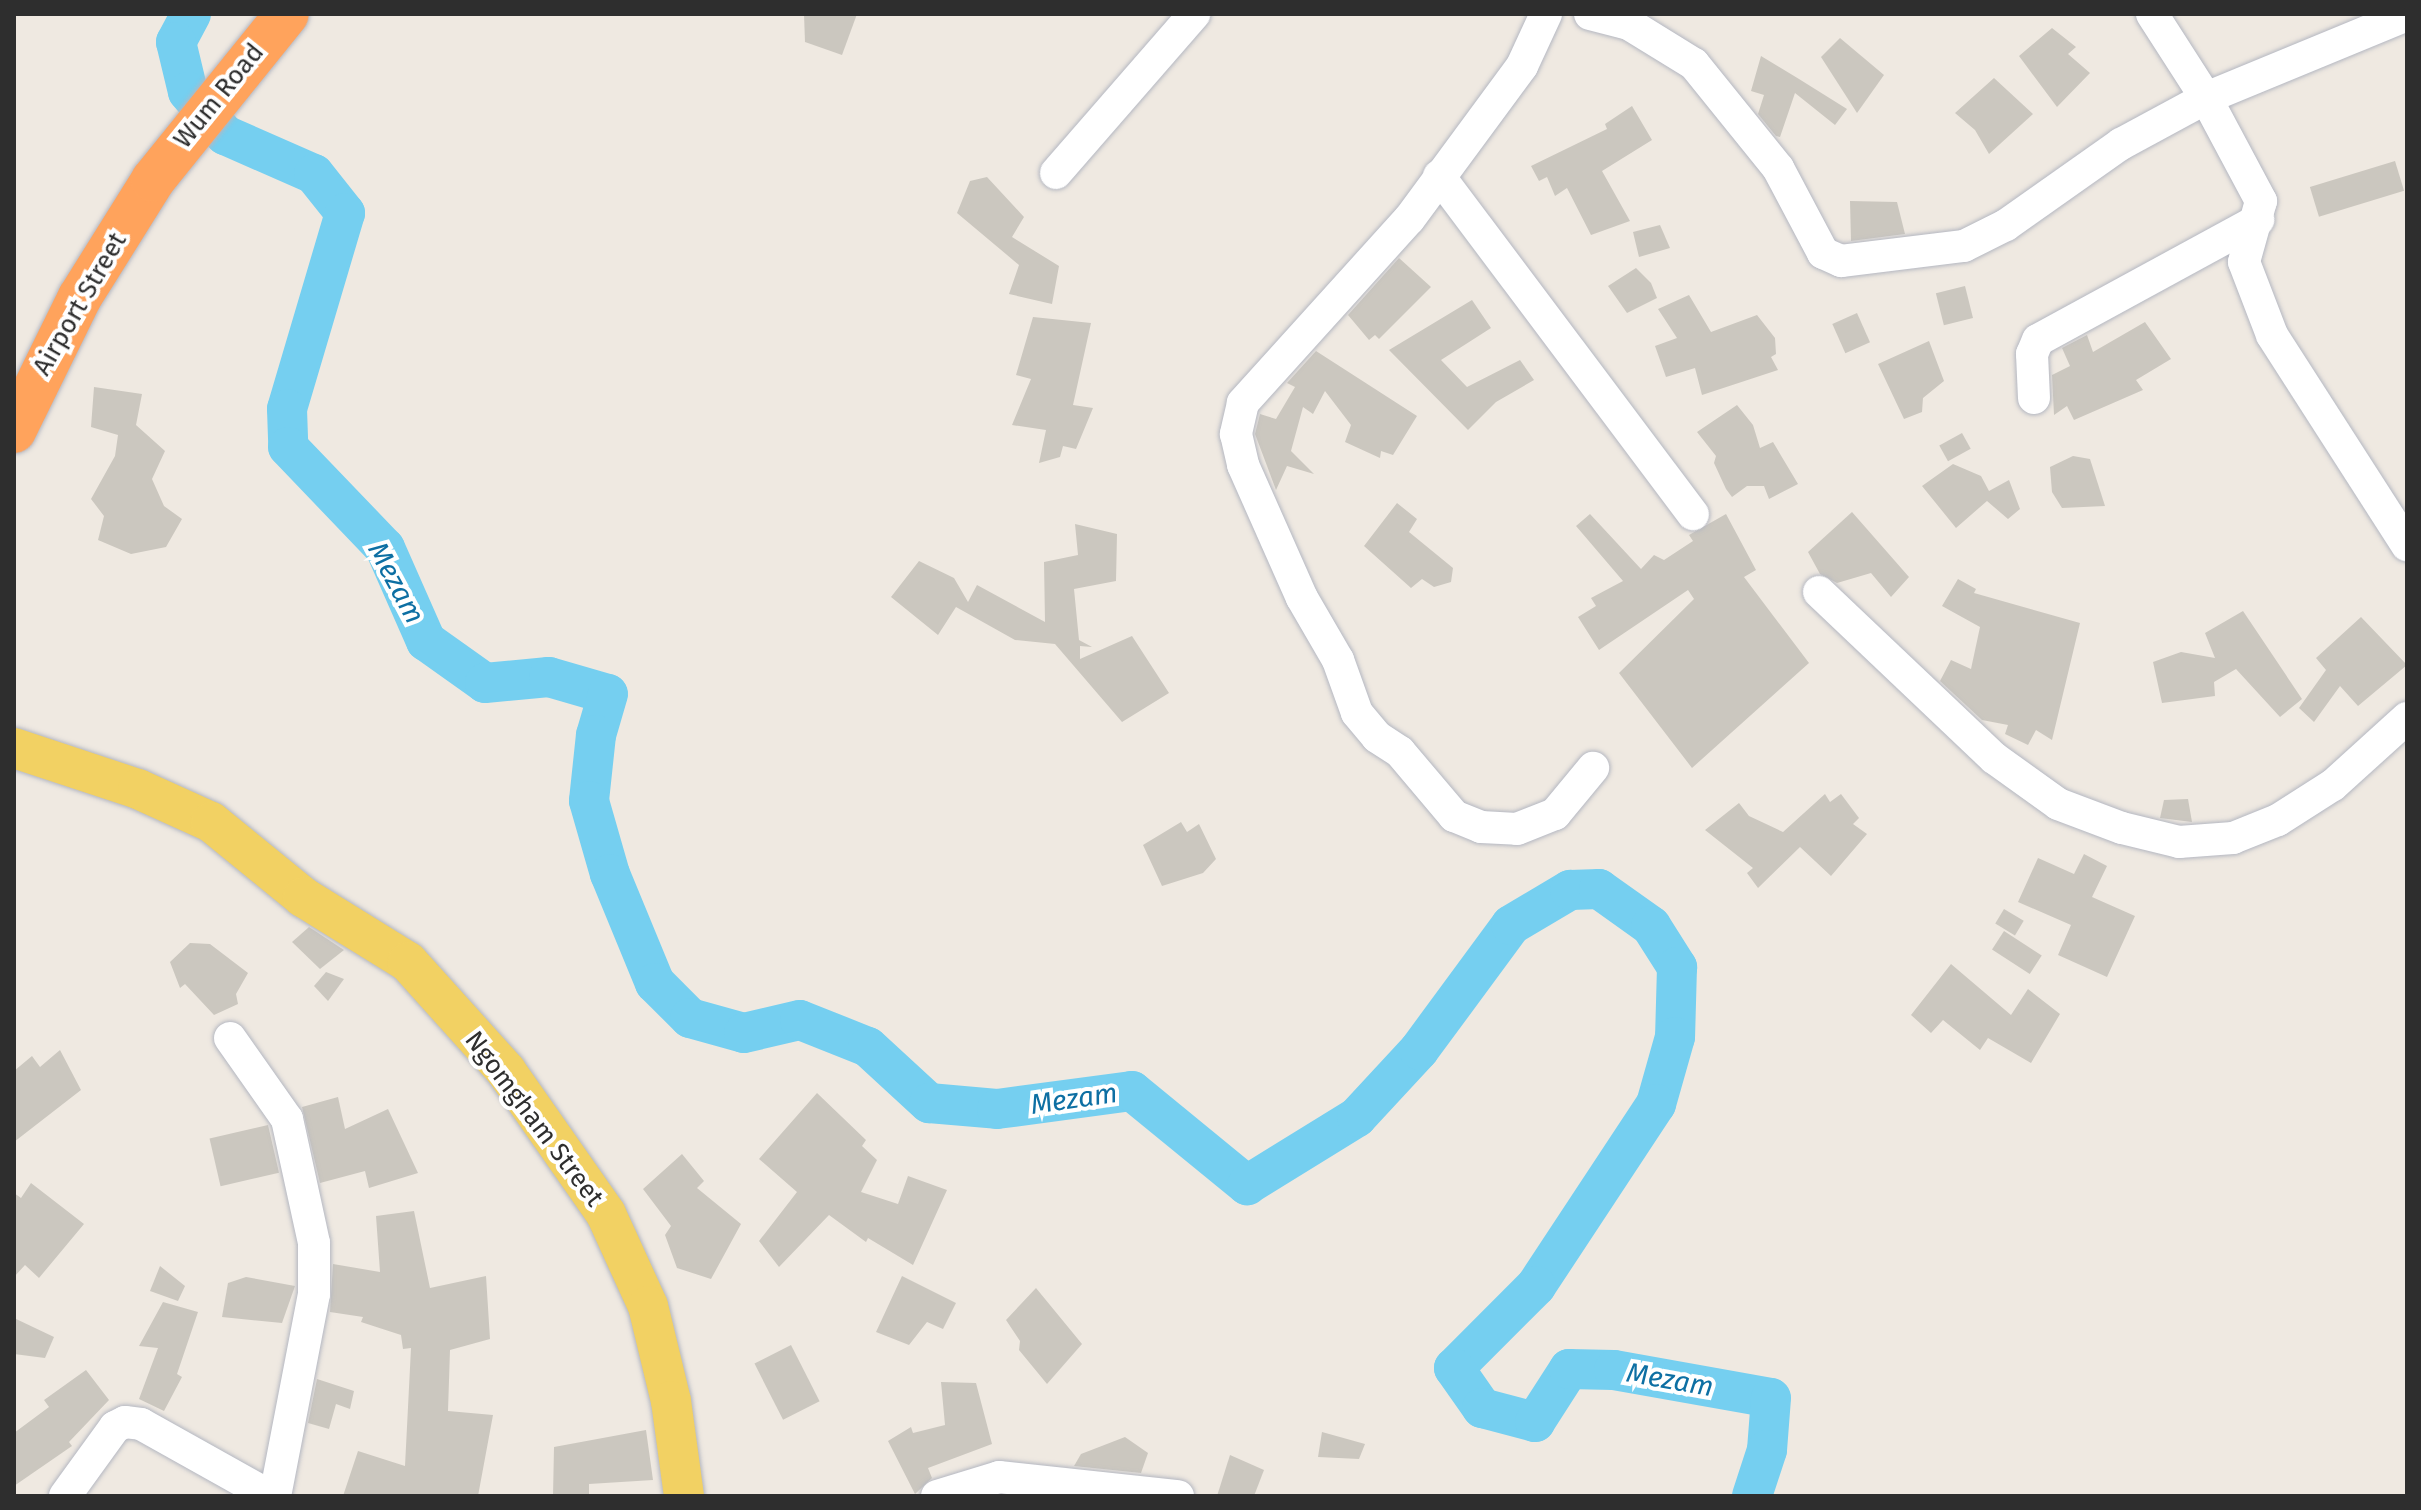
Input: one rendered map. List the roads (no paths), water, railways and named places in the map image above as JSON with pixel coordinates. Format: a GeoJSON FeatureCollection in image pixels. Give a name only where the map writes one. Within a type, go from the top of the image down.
{"type":"FeatureCollection","features":[{"type":"Feature","properties":{"kind":"highway","name":"Wum Road"},"geometry":{"type":"LineString","coordinates":[[153,180],[201,116],[287,14]]}},
{"type":"Feature","properties":{"kind":"highway","name":"Airport Street"},"geometry":{"type":"LineString","coordinates":[[14,431],[80,297],[153,180]]}},
{"type":"Feature","properties":{"kind":"main road","name":"Ngomgham Street"},"geometry":{"type":"LineString","coordinates":[[14,748],[138,789],[211,822],[303,897],[408,962],[496,1060],[606,1214],[648,1306],[671,1401],[684,1496]]}},
{"type":"Feature","properties":{"kind":"street"},"geometry":{"type":"LineString","coordinates":[[1056,173],[1194,14]]}},
{"type":"Feature","properties":{"kind":"street"},"geometry":{"type":"LineString","coordinates":[[1546,14],[1522,66],[1409,219],[1243,403],[1236,434],[1243,465],[1302,598],[1338,660],[1357,713],[1377,737],[1400,752],[1454,816],[1481,827],[1517,829],[1555,814],[1593,768]]}},
{"type":"Feature","properties":{"kind":"street"},"geometry":{"type":"LineString","coordinates":[[1590,14],[1629,24],[1694,64],[1778,168],[1823,253],[1841,261],[1964,246],[2006,225],[2121,144],[2206,98],[2407,15]]}},
{"type":"Feature","properties":{"kind":"street"},"geometry":{"type":"LineString","coordinates":[[2152,14],[2206,98],[2254,182],[2261,201],[2244,262],[2272,335],[2407,545]]}},
{"type":"Feature","properties":{"kind":"street"},"geometry":{"type":"LineString","coordinates":[[1439,176],[1693,514]]}},
{"type":"Feature","properties":{"kind":"street"},"geometry":{"type":"LineString","coordinates":[[2034,398],[2032,354],[2038,340],[2258,220]]}},
{"type":"Feature","properties":{"kind":"street"},"geometry":{"type":"LineString","coordinates":[[1819,592],[1994,758],[2058,804],[2122,828],[2179,842],[2233,838],[2278,820],[2333,785],[2407,718]]}},
{"type":"Feature","properties":{"kind":"street"},"geometry":{"type":"LineString","coordinates":[[65,1496],[115,1427],[125,1422],[141,1424],[272,1496],[314,1294],[314,1243],[287,1119],[230,1038]]}},
{"type":"Feature","properties":{"kind":"street"},"geometry":{"type":"LineString","coordinates":[[937,1496],[999,1477],[1178,1496]]}},
{"type":"Feature","properties":{"kind":"waterway","name":"Mezam"},"geometry":{"type":"LineString","coordinates":[[191,14],[176,42],[188,92],[225,135],[314,174],[345,213],[287,409],[288,447],[385,548],[426,641],[485,683],[549,677],[608,694],[596,735],[589,801],[610,874],[655,983],[690,1018],[744,1033],[800,1020],[868,1047],[929,1103],[997,1109],[1132,1091],[1247,1185],[1357,1117],[1419,1050],[1511,925],[1570,890],[1599,889],[1651,926],[1677,967],[1675,1037],[1656,1104],[1536,1286],[1454,1368],[1482,1408],[1535,1422],[1569,1369],[1614,1370],[1771,1398],[1767,1450],[1752,1496]]}}]}
